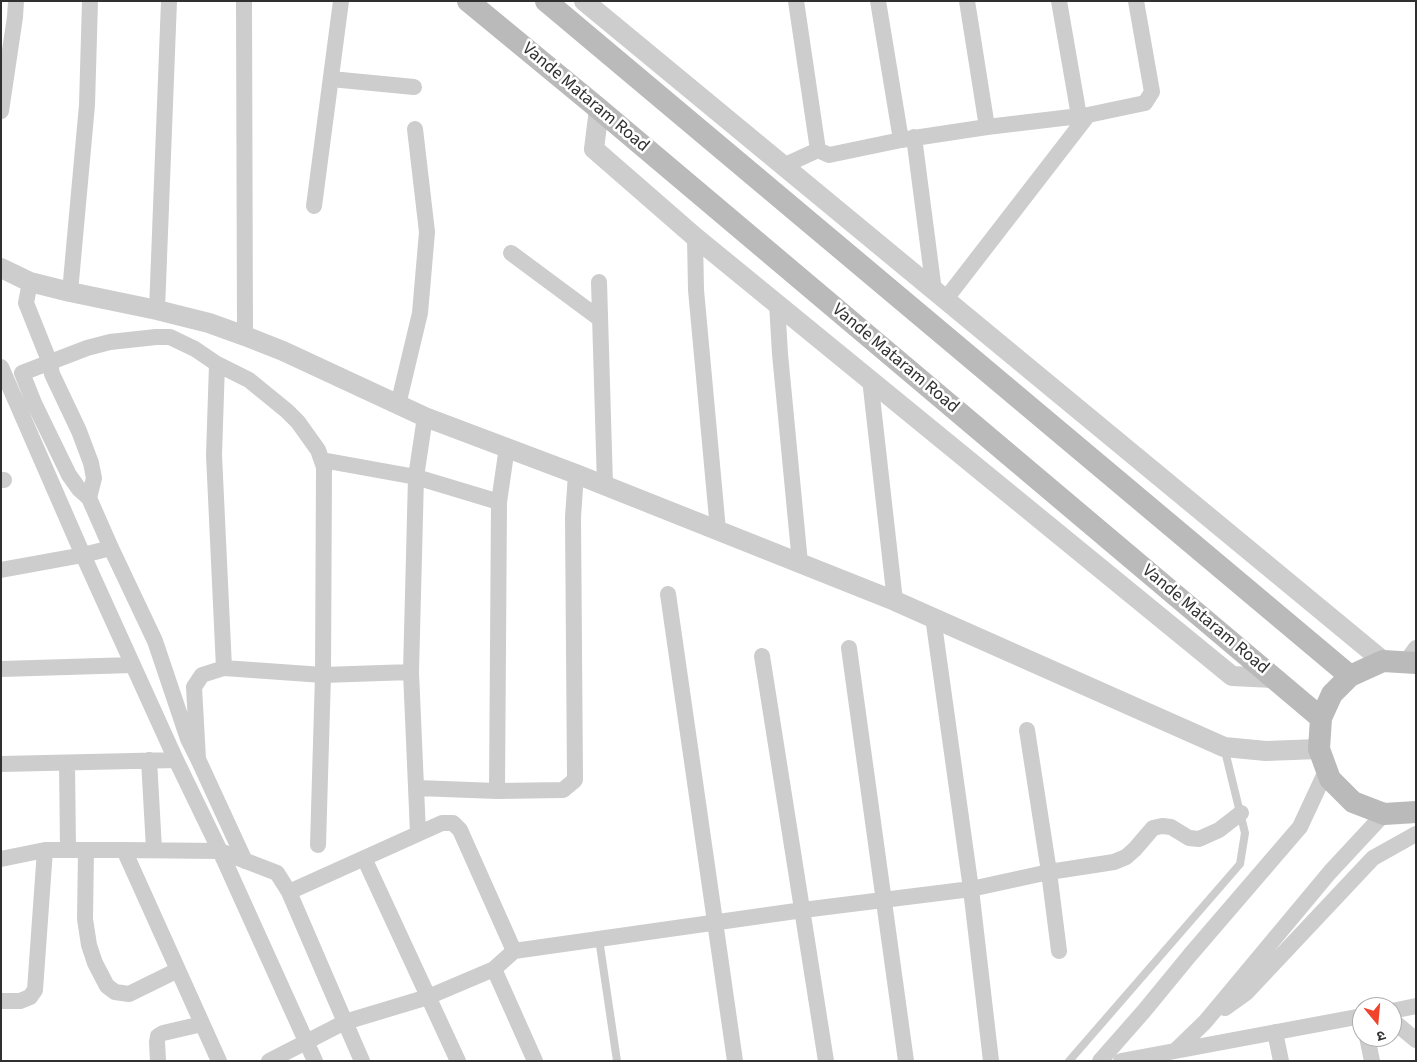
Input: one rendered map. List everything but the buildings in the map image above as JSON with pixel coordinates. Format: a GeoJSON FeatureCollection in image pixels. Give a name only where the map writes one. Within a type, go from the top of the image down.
{"type":"FeatureCollection","features":[{"type":"Feature","properties":{"kind":"main road","name":"Vande Mataram Road"},"geometry":{"type":"LineString","coordinates":[[468,1],[599,109],[1321,718]]}},
{"type":"Feature","properties":{"kind":"main road"},"geometry":{"type":"LineString","coordinates":[[546,1],[1350,676]]}},
{"type":"Feature","properties":{"kind":"main road"},"geometry":{"type":"LineString","coordinates":[[1412,658],[1383,661],[1350,676],[1332,694],[1321,718],[1323,759],[1330,779],[1353,802],[1384,814],[1416,812]]}},
{"type":"Feature","properties":{"kind":"street"},"geometry":{"type":"LineString","coordinates":[[1,111],[16,1]]}},
{"type":"Feature","properties":{"kind":"street"},"geometry":{"type":"LineString","coordinates":[[70,292],[87,104],[90,1]]}},
{"type":"Feature","properties":{"kind":"street"},"geometry":{"type":"LineString","coordinates":[[157,310],[169,1]]}},
{"type":"Feature","properties":{"kind":"street"},"geometry":{"type":"LineString","coordinates":[[244,1],[245,336]]}},
{"type":"Feature","properties":{"kind":"street"},"geometry":{"type":"LineString","coordinates":[[314,206],[341,1]]}},
{"type":"Feature","properties":{"kind":"street"},"geometry":{"type":"LineString","coordinates":[[584,1],[1383,661]]}},
{"type":"Feature","properties":{"kind":"street"},"geometry":{"type":"LineString","coordinates":[[796,1],[818,150]]}},
{"type":"Feature","properties":{"kind":"street"},"geometry":{"type":"LineString","coordinates":[[878,1],[940,295]]}},
{"type":"Feature","properties":{"kind":"street"},"geometry":{"type":"LineString","coordinates":[[967,1],[987,127]]}},
{"type":"Feature","properties":{"kind":"street"},"geometry":{"type":"LineString","coordinates":[[1059,1],[1084,116]]}},
{"type":"Feature","properties":{"kind":"street"},"geometry":{"type":"LineString","coordinates":[[818,150],[828,155],[908,138],[1084,116],[1145,103],[1152,92],[1136,1]]}},
{"type":"Feature","properties":{"kind":"street"},"geometry":{"type":"LineString","coordinates":[[331,79],[414,87]]}},
{"type":"Feature","properties":{"kind":"street"},"geometry":{"type":"LineString","coordinates":[[599,109],[594,149],[695,237],[1232,676],[1273,678]]}},
{"type":"Feature","properties":{"kind":"street"},"geometry":{"type":"LineString","coordinates":[[940,295],[1084,116]]}},
{"type":"Feature","properties":{"kind":"street"},"geometry":{"type":"LineString","coordinates":[[398,405],[420,313],[427,232],[415,129]]}},
{"type":"Feature","properties":{"kind":"street"},"geometry":{"type":"LineString","coordinates":[[784,166],[818,150]]}},
{"type":"Feature","properties":{"kind":"street"},"geometry":{"type":"LineString","coordinates":[[695,237],[696,290],[718,530]]}},
{"type":"Feature","properties":{"kind":"street"},"geometry":{"type":"LineString","coordinates":[[512,253],[600,319]]}},
{"type":"Feature","properties":{"kind":"street"},"geometry":{"type":"LineString","coordinates":[[1,268],[30,282],[209,323],[245,336],[425,417],[605,485],[895,601],[1224,747],[1323,759],[1300,827],[1190,955],[1144,1012],[1100,1061]]}},
{"type":"Feature","properties":{"kind":"street"},"geometry":{"type":"LineString","coordinates":[[30,282],[26,302],[50,363],[52,374],[79,431],[91,463],[94,478],[89,498]]}},
{"type":"Feature","properties":{"kind":"street"},"geometry":{"type":"LineString","coordinates":[[599,282],[605,485]]}},
{"type":"Feature","properties":{"kind":"street"},"geometry":{"type":"LineString","coordinates":[[777,303],[780,354],[800,563]]}},
{"type":"Feature","properties":{"kind":"street"},"geometry":{"type":"LineString","coordinates":[[245,860],[188,740],[155,641],[110,548],[89,498],[79,489],[69,475],[22,374],[70,354],[110,342],[156,336],[170,337],[249,380],[287,411],[318,450],[324,467],[323,675],[318,845]]}},
{"type":"Feature","properties":{"kind":"street"},"geometry":{"type":"LineString","coordinates":[[217,364],[214,455],[224,668]]}},
{"type":"Feature","properties":{"kind":"street"},"geometry":{"type":"LineString","coordinates":[[1,367],[83,555],[315,1061]]}},
{"type":"Feature","properties":{"kind":"street"},"geometry":{"type":"LineString","coordinates":[[870,379],[895,601]]}},
{"type":"Feature","properties":{"kind":"street"},"geometry":{"type":"LineString","coordinates":[[418,833],[411,672],[416,477],[425,417]]}},
{"type":"Feature","properties":{"kind":"street"},"geometry":{"type":"LineString","coordinates":[[497,791],[498,502],[507,447]]}},
{"type":"Feature","properties":{"kind":"street"},"geometry":{"type":"LineString","coordinates":[[322,460],[416,477],[498,502]]}},
{"type":"Feature","properties":{"kind":"street"},"geometry":{"type":"LineString","coordinates":[[417,788],[497,791],[563,790],[575,780],[573,517],[576,474]]}},
{"type":"Feature","properties":{"kind":"street"},"geometry":{"type":"LineString","coordinates":[[1,570],[83,555],[110,548]]}},
{"type":"Feature","properties":{"kind":"street"},"geometry":{"type":"LineString","coordinates":[[668,594],[736,1061]]}},
{"type":"Feature","properties":{"kind":"street"},"geometry":{"type":"LineString","coordinates":[[933,617],[971,889],[991,1061]]}},
{"type":"Feature","properties":{"kind":"street"},"geometry":{"type":"LineString","coordinates":[[849,648],[906,1061]]}},
{"type":"Feature","properties":{"kind":"street"},"geometry":{"type":"LineString","coordinates":[[762,656],[826,1061]]}},
{"type":"Feature","properties":{"kind":"street"},"geometry":{"type":"LineString","coordinates":[[1,669],[133,665]]}},
{"type":"Feature","properties":{"kind":"street"},"geometry":{"type":"LineString","coordinates":[[198,759],[194,686],[202,675],[224,668],[323,675],[411,672]]}},
{"type":"Feature","properties":{"kind":"street"},"geometry":{"type":"LineString","coordinates":[[1027,730],[1059,951]]}},
{"type":"Feature","properties":{"kind":"street"},"geometry":{"type":"LineString","coordinates":[[149,760],[154,849]]}},
{"type":"Feature","properties":{"kind":"street"},"geometry":{"type":"LineString","coordinates":[[1,764],[176,760]]}},
{"type":"Feature","properties":{"kind":"street"},"geometry":{"type":"LineString","coordinates":[[67,763],[68,849]]}},
{"type":"Feature","properties":{"kind":"street"},"geometry":{"type":"LineString","coordinates":[[269,1061],[345,1022],[428,997],[494,969],[514,951],[802,910],[971,889],[1049,872],[1114,862],[1126,857],[1153,828],[1171,827],[1189,838],[1199,839],[1219,830],[1241,813]]}},
{"type":"Feature","properties":{"kind":"street"},"geometry":{"type":"LineString","coordinates":[[1177,1055],[1330,872],[1384,814]]}},
{"type":"Feature","properties":{"kind":"street"},"geometry":{"type":"LineString","coordinates":[[288,892],[418,833],[442,823],[453,823],[460,830],[514,951]]}},
{"type":"Feature","properties":{"kind":"street"},"geometry":{"type":"LineString","coordinates":[[1205,1022],[1246,992],[1373,858],[1416,834]]}},
{"type":"Feature","properties":{"kind":"street"},"geometry":{"type":"LineString","coordinates":[[1,859],[44,850],[68,849],[86,851],[154,849],[220,851],[277,873],[288,892],[362,1061]]}},
{"type":"Feature","properties":{"kind":"street"},"geometry":{"type":"LineString","coordinates":[[1,1001],[20,1001],[30,997],[35,990],[44,850]]}},
{"type":"Feature","properties":{"kind":"street"},"geometry":{"type":"LineString","coordinates":[[124,850],[219,1061]]}},
{"type":"Feature","properties":{"kind":"street"},"geometry":{"type":"LineString","coordinates":[[86,851],[85,919],[95,963],[107,986],[115,992],[129,994],[178,970]]}},
{"type":"Feature","properties":{"kind":"street"},"geometry":{"type":"LineString","coordinates":[[364,858],[458,1061]]}},
{"type":"Feature","properties":{"kind":"street"},"geometry":{"type":"LineString","coordinates":[[494,969],[535,1061]]}},
{"type":"Feature","properties":{"kind":"street"},"geometry":{"type":"LineString","coordinates":[[1402,1009],[1416,1006]]}},
{"type":"Feature","properties":{"kind":"street"},"geometry":{"type":"LineString","coordinates":[[1121,1061],[1177,1055],[1274,1032],[1352,1018]]}},
{"type":"Feature","properties":{"kind":"street"},"geometry":{"type":"LineString","coordinates":[[158,1061],[156,1042],[158,1036],[163,1033],[202,1024]]}},
{"type":"Feature","properties":{"kind":"street"},"geometry":{"type":"LineString","coordinates":[[1402,1028],[1416,1040]]}},
{"type":"Feature","properties":{"kind":"street"},"geometry":{"type":"LineString","coordinates":[[1274,1032],[1281,1061]]}},
{"type":"Feature","properties":{"kind":"street"},"geometry":{"type":"LineString","coordinates":[[1369,1047],[1372,1061]]}},
{"type":"Feature","properties":{"kind":"lane"},"geometry":{"type":"LineString","coordinates":[[1069,1061],[1240,864],[1245,833],[1224,747]]}},
{"type":"Feature","properties":{"kind":"lane"},"geometry":{"type":"LineString","coordinates":[[599,939],[617,1061]]}}]}
